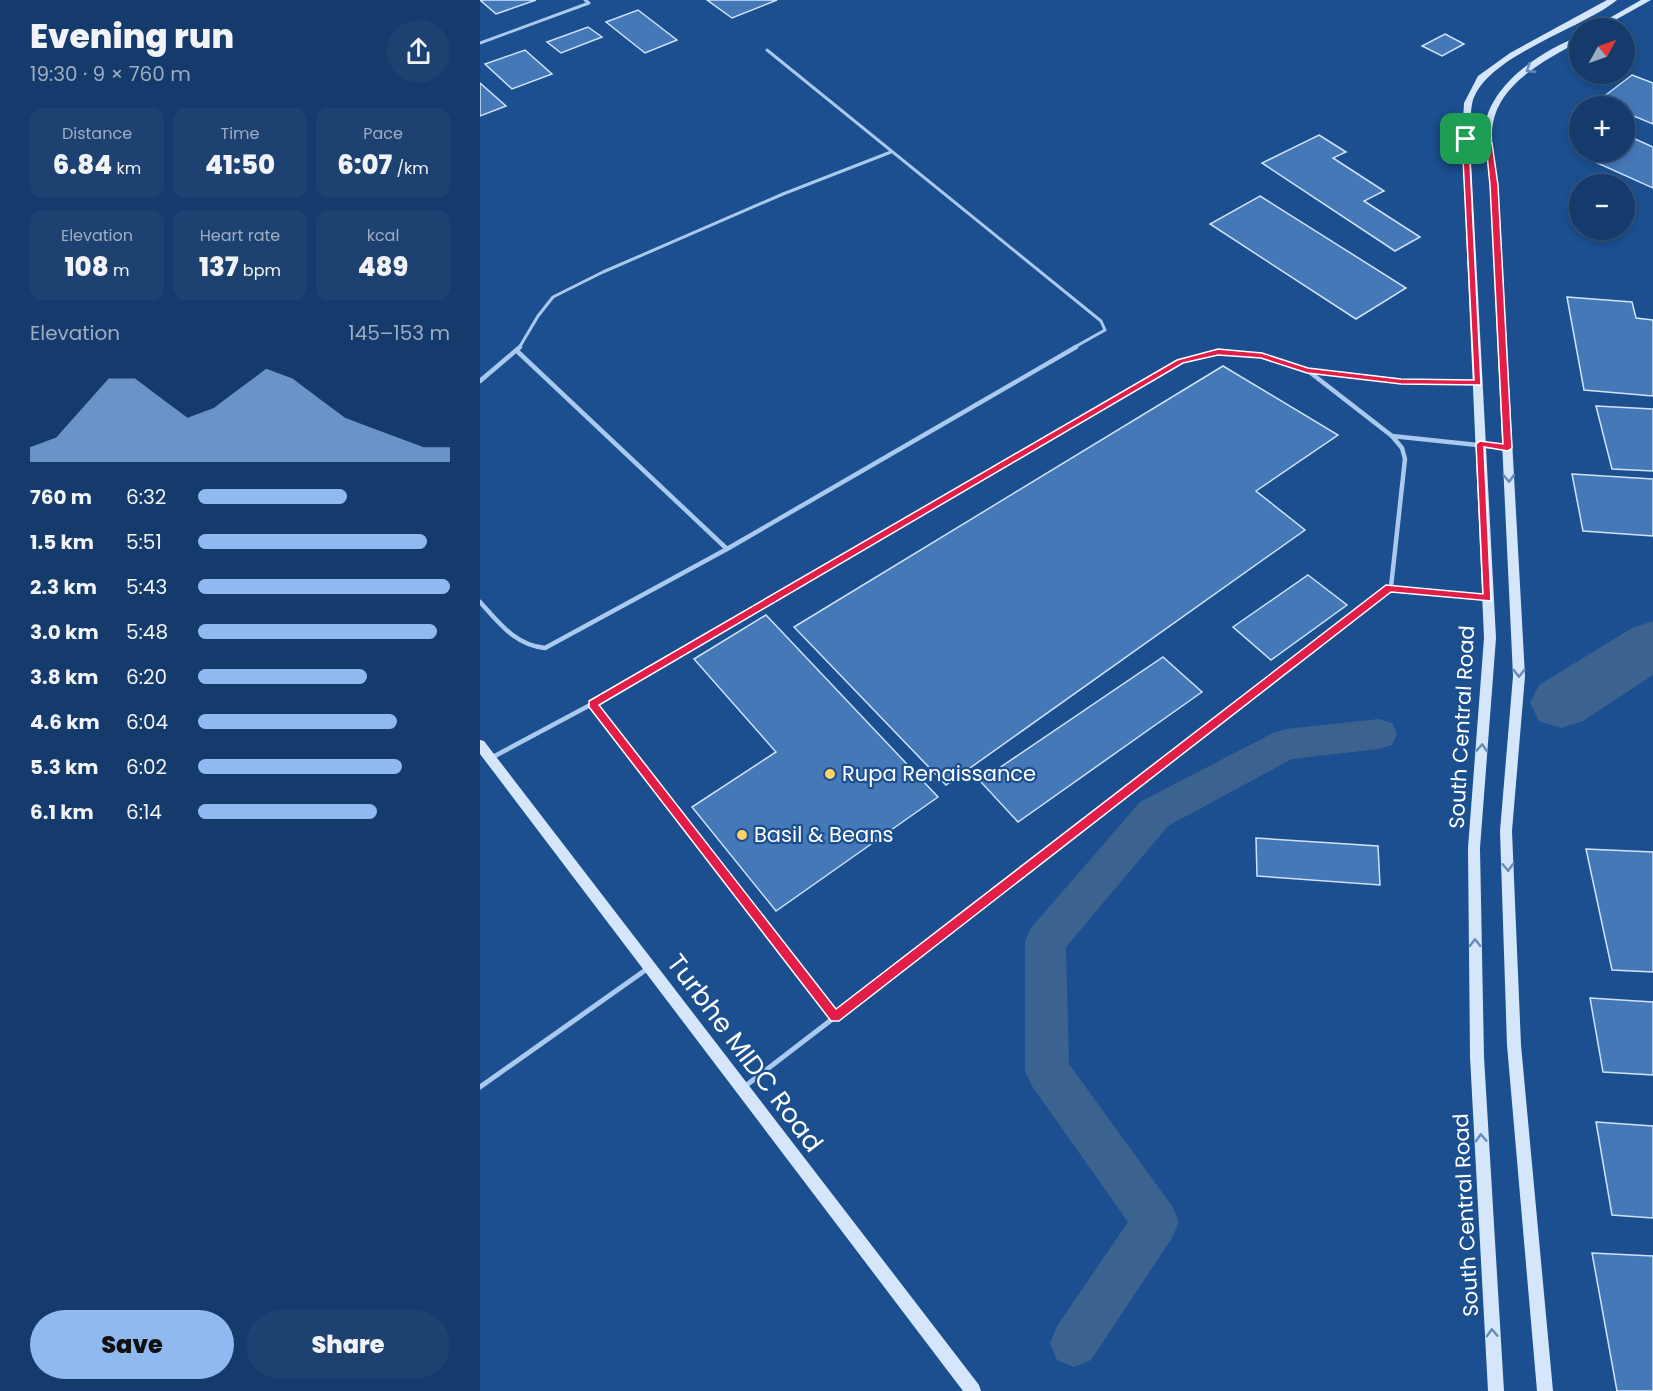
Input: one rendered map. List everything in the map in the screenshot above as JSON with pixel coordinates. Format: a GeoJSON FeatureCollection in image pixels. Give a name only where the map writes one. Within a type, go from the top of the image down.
{"type":"FeatureCollection","features":[{"type":"Feature","properties":{"kind":"street","name":"South Central Road"},"geometry":{"type":"LineString","coordinates":[[1496,1391],[1476,1057],[1474,848],[1490,638],[1466,139],[1468,103],[1482,78],[1513,55],[1613,0]]}},
{"type":"Feature","properties":{"kind":"street"},"geometry":{"type":"LineString","coordinates":[[1614,18],[1647,0]]}},
{"type":"Feature","properties":{"kind":"street"},"geometry":{"type":"LineString","coordinates":[[1545,1391],[1514,1045],[1506,831],[1519,676],[1494,185],[1488,132],[1494,103],[1515,78],[1569,45]]}},
{"type":"Feature","properties":{"kind":"street"},"geometry":{"type":"LineString","coordinates":[[1466,139],[1489,143]]}},
{"type":"Feature","properties":{"kind":"street","name":"Turbhe MIDC Road"},"geometry":{"type":"LineString","coordinates":[[480,745],[972,1391]]}},
{"type":"Feature","properties":{"kind":"lane"},"geometry":{"type":"LineString","coordinates":[[480,43],[589,3],[585,0]]}},
{"type":"Feature","properties":{"kind":"lane"},"geometry":{"type":"LineString","coordinates":[[480,602],[514,638],[529,646],[545,648],[727,549],[1105,330],[1101,321],[767,50]]}},
{"type":"Feature","properties":{"kind":"lane"},"geometry":{"type":"LineString","coordinates":[[480,381],[517,351],[538,316],[554,297],[577,284],[783,195],[891,152]]}},
{"type":"Feature","properties":{"kind":"lane"},"geometry":{"type":"LineString","coordinates":[[517,351],[727,549]]}},
{"type":"Feature","properties":{"kind":"lane"},"geometry":{"type":"LineString","coordinates":[[490,758],[592,704],[1180,362],[1218,352],[1262,356],[1307,370],[1401,381],[1478,383]]}},
{"type":"Feature","properties":{"kind":"lane"},"geometry":{"type":"LineString","coordinates":[[1307,370],[1392,436],[1402,448],[1405,459],[1389,588]]}},
{"type":"Feature","properties":{"kind":"lane"},"geometry":{"type":"LineString","coordinates":[[1392,436],[1508,448]]}},
{"type":"Feature","properties":{"kind":"lane"},"geometry":{"type":"LineString","coordinates":[[742,1089],[1389,588],[1487,598]]}},
{"type":"Feature","properties":{"kind":"lane"},"geometry":{"type":"LineString","coordinates":[[592,704],[835,1017]]}},
{"type":"Feature","properties":{"kind":"lane"},"geometry":{"type":"LineString","coordinates":[[480,1087],[649,967]]}},
{"type":"Feature","properties":{"kind":"building"},"geometry":{"type":"Polygon","coordinates":[[[480,0],[536,0],[496,14],[480,0]]]}},
{"type":"Feature","properties":{"kind":"building"},"geometry":{"type":"Polygon","coordinates":[[[707,0],[777,0],[732,18],[707,0]]]}},
{"type":"Feature","properties":{"kind":"building"},"geometry":{"type":"Polygon","coordinates":[[[638,10],[677,40],[645,53],[606,22],[638,10]]]}},
{"type":"Feature","properties":{"kind":"building"},"geometry":{"type":"Polygon","coordinates":[[[588,27],[602,37],[561,53],[547,42],[588,27]]]}},
{"type":"Feature","properties":{"kind":"building"},"geometry":{"type":"Polygon","coordinates":[[[1445,34],[1464,44],[1442,56],[1422,46],[1445,34]]]}},
{"type":"Feature","properties":{"kind":"building"},"geometry":{"type":"Polygon","coordinates":[[[525,50],[552,74],[512,89],[485,64],[525,50]]]}},
{"type":"Feature","properties":{"kind":"building"},"geometry":{"type":"Polygon","coordinates":[[[1635,76],[1653,83],[1653,124],[1635,117],[1635,96],[1605,96],[1620,84],[1635,84],[1635,76]]]}},
{"type":"Feature","properties":{"kind":"building"},"geometry":{"type":"Polygon","coordinates":[[[480,83],[506,106],[480,116],[480,83]]]}},
{"type":"Feature","properties":{"kind":"building"},"geometry":{"type":"Polygon","coordinates":[[[1319,135],[1346,152],[1333,158],[1384,191],[1364,201],[1420,237],[1395,251],[1262,163],[1319,135]]]}},
{"type":"Feature","properties":{"kind":"building"},"geometry":{"type":"Polygon","coordinates":[[[1635,139],[1653,147],[1653,188],[1635,180],[1635,174],[1622,174],[1595,162],[1635,162],[1635,139]]]}},
{"type":"Feature","properties":{"kind":"building"},"geometry":{"type":"Polygon","coordinates":[[[1260,196],[1406,288],[1356,319],[1210,224],[1260,196]]]}},
{"type":"Feature","properties":{"kind":"building"},"geometry":{"type":"Polygon","coordinates":[[[1567,297],[1632,302],[1636,318],[1653,320],[1653,396],[1584,390],[1567,297]]]}},
{"type":"Feature","properties":{"kind":"building"},"geometry":{"type":"Polygon","coordinates":[[[1223,366],[1338,435],[1256,491],[1305,530],[946,785],[794,627],[1223,366]]]}},
{"type":"Feature","properties":{"kind":"building"},"geometry":{"type":"Polygon","coordinates":[[[1596,406],[1653,409],[1653,471],[1612,469],[1596,406]]]}},
{"type":"Feature","properties":{"kind":"building"},"geometry":{"type":"Polygon","coordinates":[[[1572,474],[1653,479],[1653,536],[1583,531],[1572,474]]]}},
{"type":"Feature","properties":{"kind":"building"},"geometry":{"type":"Polygon","coordinates":[[[1308,575],[1347,605],[1271,660],[1233,627],[1308,575]]]}},
{"type":"Feature","properties":{"kind":"building","name":"Rupa Renaissance"},"geometry":{"type":"Polygon","coordinates":[[[766,615],[938,797],[776,911],[692,807],[776,752],[694,659],[766,615]]]}},
{"type":"Feature","properties":{"kind":"building"},"geometry":{"type":"Polygon","coordinates":[[[1163,657],[1202,692],[1018,822],[980,781],[1163,657]]]}},
{"type":"Feature","properties":{"kind":"building"},"geometry":{"type":"Polygon","coordinates":[[[1256,838],[1378,846],[1380,885],[1257,876],[1256,838]]]}},
{"type":"Feature","properties":{"kind":"building"},"geometry":{"type":"Polygon","coordinates":[[[1586,849],[1653,852],[1653,972],[1612,970],[1586,849]]]}},
{"type":"Feature","properties":{"kind":"building"},"geometry":{"type":"Polygon","coordinates":[[[1590,998],[1653,1002],[1653,1075],[1603,1072],[1590,998]]]}},
{"type":"Feature","properties":{"kind":"building"},"geometry":{"type":"Polygon","coordinates":[[[1596,1122],[1653,1126],[1653,1218],[1612,1215],[1596,1122]]]}},
{"type":"Feature","properties":{"kind":"building"},"geometry":{"type":"Polygon","coordinates":[[[1592,1253],[1653,1256],[1653,1391],[1617,1391],[1592,1253]]]}},
{"type":"Feature","properties":{"kind":"waterway"},"geometry":{"type":"LineString","coordinates":[[1561,703],[1653,645]]}},
{"type":"Feature","properties":{"kind":"waterway"},"geometry":{"type":"LineString","coordinates":[[1074,1343],[1156,1222],[1047,1071],[1045,941],[1154,814],[1286,744],[1379,734]]}},
{"type":"Feature","properties":{"kind":"place","name":"Rupa Renaissance"},"geometry":{"type":"Point","coordinates":[830,774]}},
{"type":"Feature","properties":{"kind":"place","name":"Basil & Beans"},"geometry":{"type":"Point","coordinates":[742,835]}},
{"type":"Feature","properties":{"kind":"route"},"geometry":{"type":"LineString","coordinates":[[1466,139],[1489,143],[1494,185],[1508,448],[1480,444],[1487,598],[1389,588],[835,1017],[592,704],[1180,362],[1218,352],[1262,356],[1307,370],[1354,376],[1401,381],[1478,383],[1466,139]]}}]}
